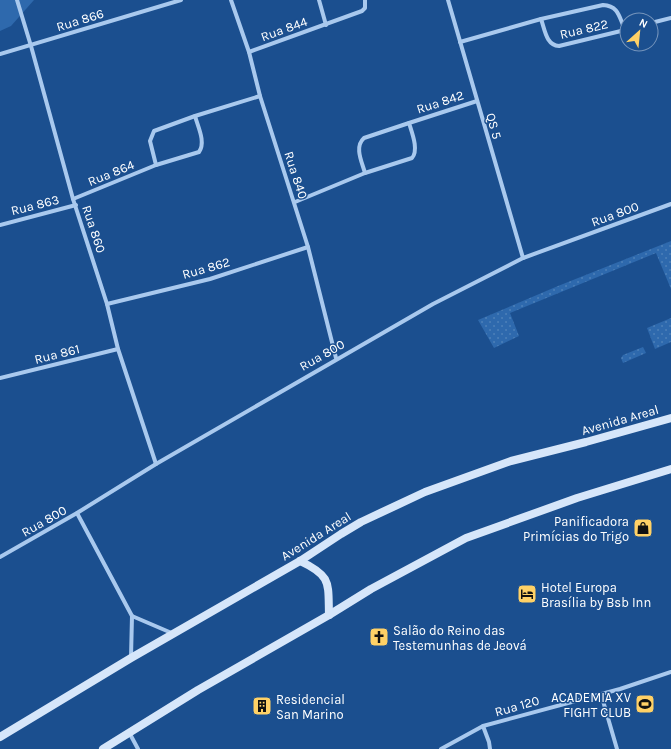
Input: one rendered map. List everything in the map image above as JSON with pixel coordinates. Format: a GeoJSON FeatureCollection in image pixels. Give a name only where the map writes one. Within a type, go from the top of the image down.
{"type":"FeatureCollection","features":[{"type":"Feature","properties":{"kind":"main road","name":"Avenida Areal"},"geometry":{"type":"LineString","coordinates":[[0,737],[131,658],[300,561],[361,522],[425,492],[511,461],[671,418]]}},
{"type":"Feature","properties":{"kind":"main road"},"geometry":{"type":"LineString","coordinates":[[103,749],[130,734],[198,690],[329,615],[371,589],[466,538],[577,498],[671,469]]}},
{"type":"Feature","properties":{"kind":"main road"},"geometry":{"type":"LineString","coordinates":[[300,561],[316,568],[325,578],[328,591],[329,615]]}},
{"type":"Feature","properties":{"kind":"street","name":"Rua 860"},"geometry":{"type":"LineString","coordinates":[[17,0],[73,199],[107,304],[118,349],[156,464]]}},
{"type":"Feature","properties":{"kind":"street","name":"Rua 866"},"geometry":{"type":"LineString","coordinates":[[0,54],[181,0]]}},
{"type":"Feature","properties":{"kind":"street","name":"Rua 840"},"geometry":{"type":"LineString","coordinates":[[231,0],[249,52],[260,96],[295,202],[336,358]]}},
{"type":"Feature","properties":{"kind":"street","name":"Rua 844"},"geometry":{"type":"LineString","coordinates":[[320,0],[326,25]]}},
{"type":"Feature","properties":{"kind":"street","name":"Rua 844"},"geometry":{"type":"LineString","coordinates":[[249,52],[362,11],[365,8],[365,0]]}},
{"type":"Feature","properties":{"kind":"street","name":"QS 5"},"geometry":{"type":"LineString","coordinates":[[448,0],[523,258]]}},
{"type":"Feature","properties":{"kind":"street","name":"Rua 822"},"geometry":{"type":"LineString","coordinates":[[460,42],[541,19],[603,5],[610,5],[616,9],[619,15]]}},
{"type":"Feature","properties":{"kind":"street"},"geometry":{"type":"LineString","coordinates":[[659,21],[671,18]]}},
{"type":"Feature","properties":{"kind":"street","name":"Rua 822"},"geometry":{"type":"LineString","coordinates":[[541,19],[549,42],[553,46],[559,46],[619,32]]}},
{"type":"Feature","properties":{"kind":"street"},"geometry":{"type":"LineString","coordinates":[[156,165],[150,141],[154,131],[195,116],[260,96]]}},
{"type":"Feature","properties":{"kind":"street","name":"Rua 842"},"geometry":{"type":"LineString","coordinates":[[365,173],[358,148],[360,142],[364,138],[477,101]]}},
{"type":"Feature","properties":{"kind":"street","name":"Rua 864"},"geometry":{"type":"LineString","coordinates":[[73,199],[156,165],[199,152],[202,148],[202,142],[195,116]]}},
{"type":"Feature","properties":{"kind":"street","name":"Rua 842"},"geometry":{"type":"LineString","coordinates":[[295,202],[365,173],[412,158],[415,155],[415,150],[410,123]]}},
{"type":"Feature","properties":{"kind":"street","name":"Rua 800"},"geometry":{"type":"LineString","coordinates":[[0,558],[336,358],[433,304],[523,258],[671,204]]}},
{"type":"Feature","properties":{"kind":"street","name":"Rua 863"},"geometry":{"type":"LineString","coordinates":[[0,225],[76,205]]}},
{"type":"Feature","properties":{"kind":"street","name":"Rua 862"},"geometry":{"type":"LineString","coordinates":[[107,304],[210,279],[308,247]]}},
{"type":"Feature","properties":{"kind":"street","name":"Rua 861"},"geometry":{"type":"LineString","coordinates":[[0,378],[118,349]]}},
{"type":"Feature","properties":{"kind":"street"},"geometry":{"type":"LineString","coordinates":[[77,513],[132,616],[131,658]]}},
{"type":"Feature","properties":{"kind":"street"},"geometry":{"type":"LineString","coordinates":[[132,616],[174,634]]}},
{"type":"Feature","properties":{"kind":"street","name":"Rua 120"},"geometry":{"type":"LineString","coordinates":[[441,749],[483,726],[601,694],[671,672]]}},
{"type":"Feature","properties":{"kind":"street"},"geometry":{"type":"LineString","coordinates":[[601,694],[617,749]]}},
{"type":"Feature","properties":{"kind":"street"},"geometry":{"type":"LineString","coordinates":[[483,726],[490,749]]}},
{"type":"Feature","properties":{"kind":"street"},"geometry":{"type":"LineString","coordinates":[[130,734],[138,749]]}},
{"type":"Feature","properties":{"kind":"shaded area"},"geometry":{"type":"Polygon","coordinates":[[[0,0],[34,0],[11,26],[0,31],[0,0]]]}},
{"type":"Feature","properties":{"kind":"shaded area"},"geometry":{"type":"Polygon","coordinates":[[[671,241],[671,289],[656,253],[510,313],[519,336],[494,348],[478,320],[558,286],[671,241]]]}},
{"type":"Feature","properties":{"kind":"shaded area"},"geometry":{"type":"Polygon","coordinates":[[[671,318],[671,342],[655,349],[647,328],[671,318]]]}},
{"type":"Feature","properties":{"kind":"shaded area"},"geometry":{"type":"Polygon","coordinates":[[[643,347],[646,353],[623,363],[621,358],[623,355],[643,347]]]}},
{"type":"Feature","properties":{"kind":"place","name":"Panificadora Primícias do Trigo"},"geometry":{"type":"Point","coordinates":[643,528]}},
{"type":"Feature","properties":{"kind":"place","name":"Hotel Europa Brasília by Bsb Inn"},"geometry":{"type":"Point","coordinates":[527,594]}},
{"type":"Feature","properties":{"kind":"place","name":"Salão do Reino das Testemunhas de Jeová"},"geometry":{"type":"Point","coordinates":[379,637]}},
{"type":"Feature","properties":{"kind":"place","name":"ACADEMIA XV FIGHT CLUB"},"geometry":{"type":"Point","coordinates":[645,704]}},
{"type":"Feature","properties":{"kind":"place","name":"Residencial San Marino"},"geometry":{"type":"Point","coordinates":[262,706]}}]}
